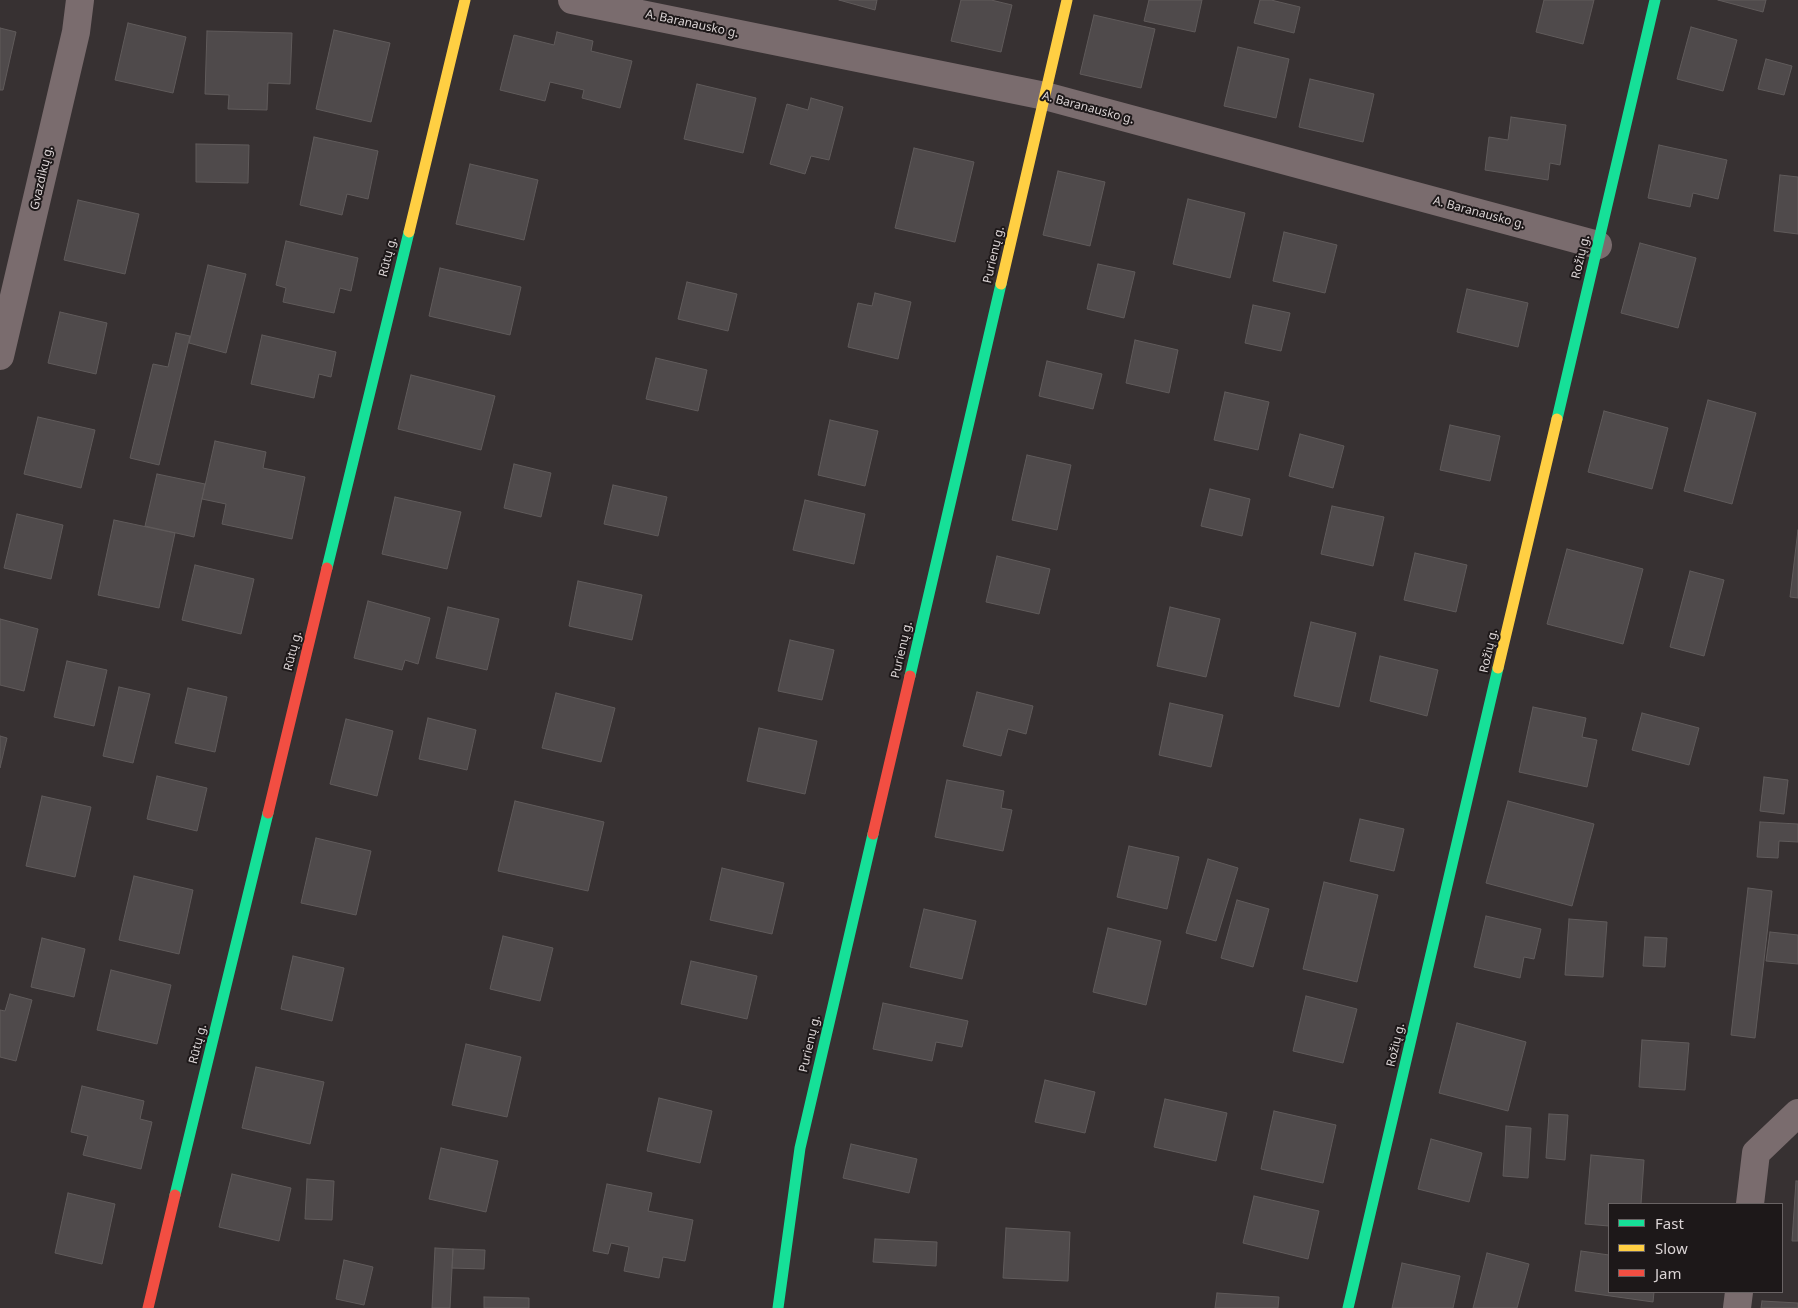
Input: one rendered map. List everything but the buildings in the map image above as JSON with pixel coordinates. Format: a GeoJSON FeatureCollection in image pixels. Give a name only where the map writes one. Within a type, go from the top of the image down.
{"type":"FeatureCollection","features":[{"type":"Feature","properties":{"kind":"street","name":"Gvazdikų g."},"geometry":{"type":"LineString","coordinates":[[0,356],[76,32],[80,0]]}},
{"type":"Feature","properties":{"kind":"street","name":"Rūtų g."},"geometry":{"type":"LineString","coordinates":[[148,1308],[464,0]]}},
{"type":"Feature","properties":{"kind":"street","name":"A. Baranausko g."},"geometry":{"type":"LineString","coordinates":[[572,0],[1045,96],[1598,245]]}},
{"type":"Feature","properties":{"kind":"street","name":"Purienų g."},"geometry":{"type":"LineString","coordinates":[[778,1308],[800,1148],[1067,0]]}},
{"type":"Feature","properties":{"kind":"street","name":"Rožių g."},"geometry":{"type":"LineString","coordinates":[[1348,1308],[1655,0]]}},
{"type":"Feature","properties":{"kind":"street"},"geometry":{"type":"LineString","coordinates":[[1750,1203],[1756,1153],[1798,1113]]}},
{"type":"Feature","properties":{"kind":"street"},"geometry":{"type":"LineString","coordinates":[[1737,1308],[1739,1293]]}},
{"type":"Feature","properties":{"kind":"traffic: fast"},"geometry":{"type":"LineString","coordinates":[[1557,419],[1655,0]]}},
{"type":"Feature","properties":{"kind":"traffic: fast"},"geometry":{"type":"LineString","coordinates":[[327,568],[409,232]]}},
{"type":"Feature","properties":{"kind":"traffic: fast"},"geometry":{"type":"LineString","coordinates":[[910,676],[1001,284]]}},
{"type":"Feature","properties":{"kind":"traffic: fast"},"geometry":{"type":"LineString","coordinates":[[1348,1308],[1498,668]]}},
{"type":"Feature","properties":{"kind":"traffic: fast"},"geometry":{"type":"LineString","coordinates":[[175,1195],[268,813]]}},
{"type":"Feature","properties":{"kind":"traffic: fast"},"geometry":{"type":"LineString","coordinates":[[778,1308],[800,1148],[873,834]]}},
{"type":"Feature","properties":{"kind":"traffic: slow"},"geometry":{"type":"LineString","coordinates":[[409,232],[465,0]]}},
{"type":"Feature","properties":{"kind":"traffic: slow"},"geometry":{"type":"LineString","coordinates":[[1001,284],[1067,0]]}},
{"type":"Feature","properties":{"kind":"traffic: slow"},"geometry":{"type":"LineString","coordinates":[[1498,668],[1557,419]]}},
{"type":"Feature","properties":{"kind":"traffic: jam"},"geometry":{"type":"LineString","coordinates":[[268,813],[327,568]]}},
{"type":"Feature","properties":{"kind":"traffic: jam"},"geometry":{"type":"LineString","coordinates":[[873,834],[910,676]]}},
{"type":"Feature","properties":{"kind":"traffic: jam"},"geometry":{"type":"LineString","coordinates":[[148,1308],[175,1195]]}}]}
